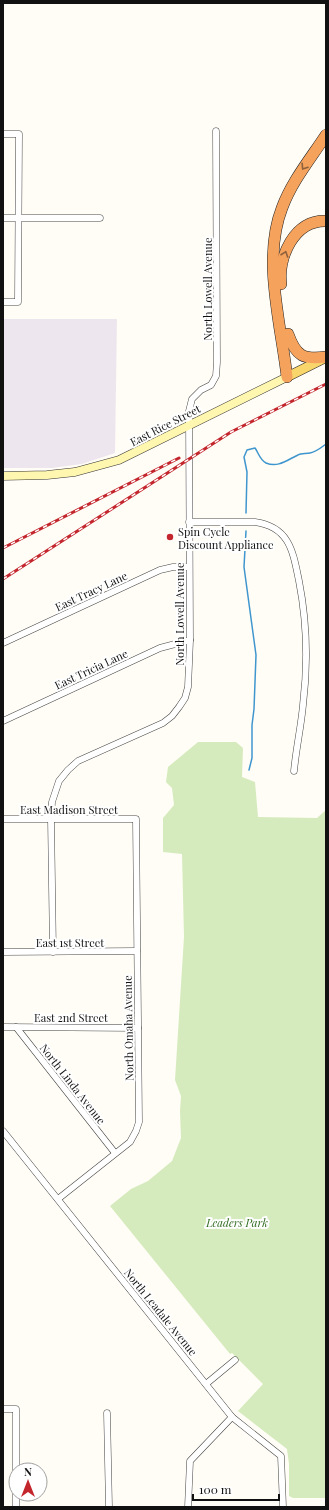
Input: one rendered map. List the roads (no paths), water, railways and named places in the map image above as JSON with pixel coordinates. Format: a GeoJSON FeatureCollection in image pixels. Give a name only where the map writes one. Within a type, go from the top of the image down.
{"type":"FeatureCollection","features":[{"type":"Feature","properties":{"kind":"highway"},"geometry":{"type":"LineString","coordinates":[[290,375],[276,293],[274,239],[281,209],[286,197],[326,135]]}},
{"type":"Feature","properties":{"kind":"highway"},"geometry":{"type":"LineString","coordinates":[[290,375],[288,334],[281,280],[283,258],[290,243],[300,231],[315,222],[326,221]]}},
{"type":"Feature","properties":{"kind":"highway"},"geometry":{"type":"LineString","coordinates":[[288,334],[294,347],[300,355],[309,358],[326,357]]}},
{"type":"Feature","properties":{"kind":"main road","name":"East Rice Street"},"geometry":{"type":"LineString","coordinates":[[3,476],[61,474],[106,465],[132,455],[326,357]]}},
{"type":"Feature","properties":{"kind":"street","name":"North Lowell Avenue"},"geometry":{"type":"LineString","coordinates":[[53,952],[51,818],[52,802],[56,788],[72,765],[84,758],[163,722],[172,716],[185,698],[188,687],[190,640],[189,411],[192,399],[201,390],[211,385],[216,376],[216,131]]}},
{"type":"Feature","properties":{"kind":"street"},"geometry":{"type":"LineString","coordinates":[[3,134],[19,134],[18,302],[3,302]]}},
{"type":"Feature","properties":{"kind":"street"},"geometry":{"type":"LineString","coordinates":[[3,218],[100,218]]}},
{"type":"Feature","properties":{"kind":"street"},"geometry":{"type":"LineString","coordinates":[[189,522],[265,523],[283,534],[291,547],[302,595],[306,652],[303,706],[295,754],[294,771]]}},
{"type":"Feature","properties":{"kind":"street","name":"East Tracy Lane"},"geometry":{"type":"LineString","coordinates":[[3,643],[160,570],[173,567],[189,567]]}},
{"type":"Feature","properties":{"kind":"street","name":"East Tricia Lane"},"geometry":{"type":"LineString","coordinates":[[3,721],[160,648],[190,640]]}},
{"type":"Feature","properties":{"kind":"street","name":"East Madison Street"},"geometry":{"type":"LineString","coordinates":[[3,819],[51,818],[136,820]]}},
{"type":"Feature","properties":{"kind":"street","name":"North Omaha Avenue"},"geometry":{"type":"LineString","coordinates":[[58,1199],[130,1142],[136,1132],[139,1122],[136,820]]}},
{"type":"Feature","properties":{"kind":"street","name":"East 1st Street"},"geometry":{"type":"LineString","coordinates":[[3,952],[137,951]]}},
{"type":"Feature","properties":{"kind":"street","name":"East 2nd Street"},"geometry":{"type":"LineString","coordinates":[[3,1027],[138,1028]]}},
{"type":"Feature","properties":{"kind":"street","name":"North Linda Avenue"},"geometry":{"type":"LineString","coordinates":[[16,1027],[115,1153]]}},
{"type":"Feature","properties":{"kind":"street","name":"North Leadale Avenue"},"geometry":{"type":"LineString","coordinates":[[3,1131],[232,1417],[281,1456],[283,1507]]}},
{"type":"Feature","properties":{"kind":"street"},"geometry":{"type":"LineString","coordinates":[[206,1384],[234,1360]]}},
{"type":"Feature","properties":{"kind":"street"},"geometry":{"type":"LineString","coordinates":[[3,1409],[16,1409],[16,1462]]}},
{"type":"Feature","properties":{"kind":"street"},"geometry":{"type":"LineString","coordinates":[[107,1413],[109,1507]]}},
{"type":"Feature","properties":{"kind":"street"},"geometry":{"type":"LineString","coordinates":[[188,1507],[190,1461],[232,1417]]}},
{"type":"Feature","properties":{"kind":"waterway"},"geometry":{"type":"LineString","coordinates":[[246,513],[247,472],[244,457],[247,450],[255,448],[264,462],[275,465],[299,454],[314,452],[326,444]]}},
{"type":"Feature","properties":{"kind":"waterway"},"geometry":{"type":"LineString","coordinates":[[246,531],[244,567],[256,655],[252,725],[252,758],[249,770]]}},
{"type":"Feature","properties":{"kind":"railway"},"geometry":{"type":"LineString","coordinates":[[3,579],[231,432],[326,384]]}},
{"type":"Feature","properties":{"kind":"railway"},"geometry":{"type":"LineString","coordinates":[[3,548],[179,458]]}},
{"type":"Feature","properties":{"kind":"place","name":"Spin Cycle Discount Appliance"},"geometry":{"type":"Point","coordinates":[170,537]}},
{"type":"Feature","properties":{"kind":"park label","name":"Leaders Park"},"geometry":{"type":"Point","coordinates":[237,1222]}}]}
